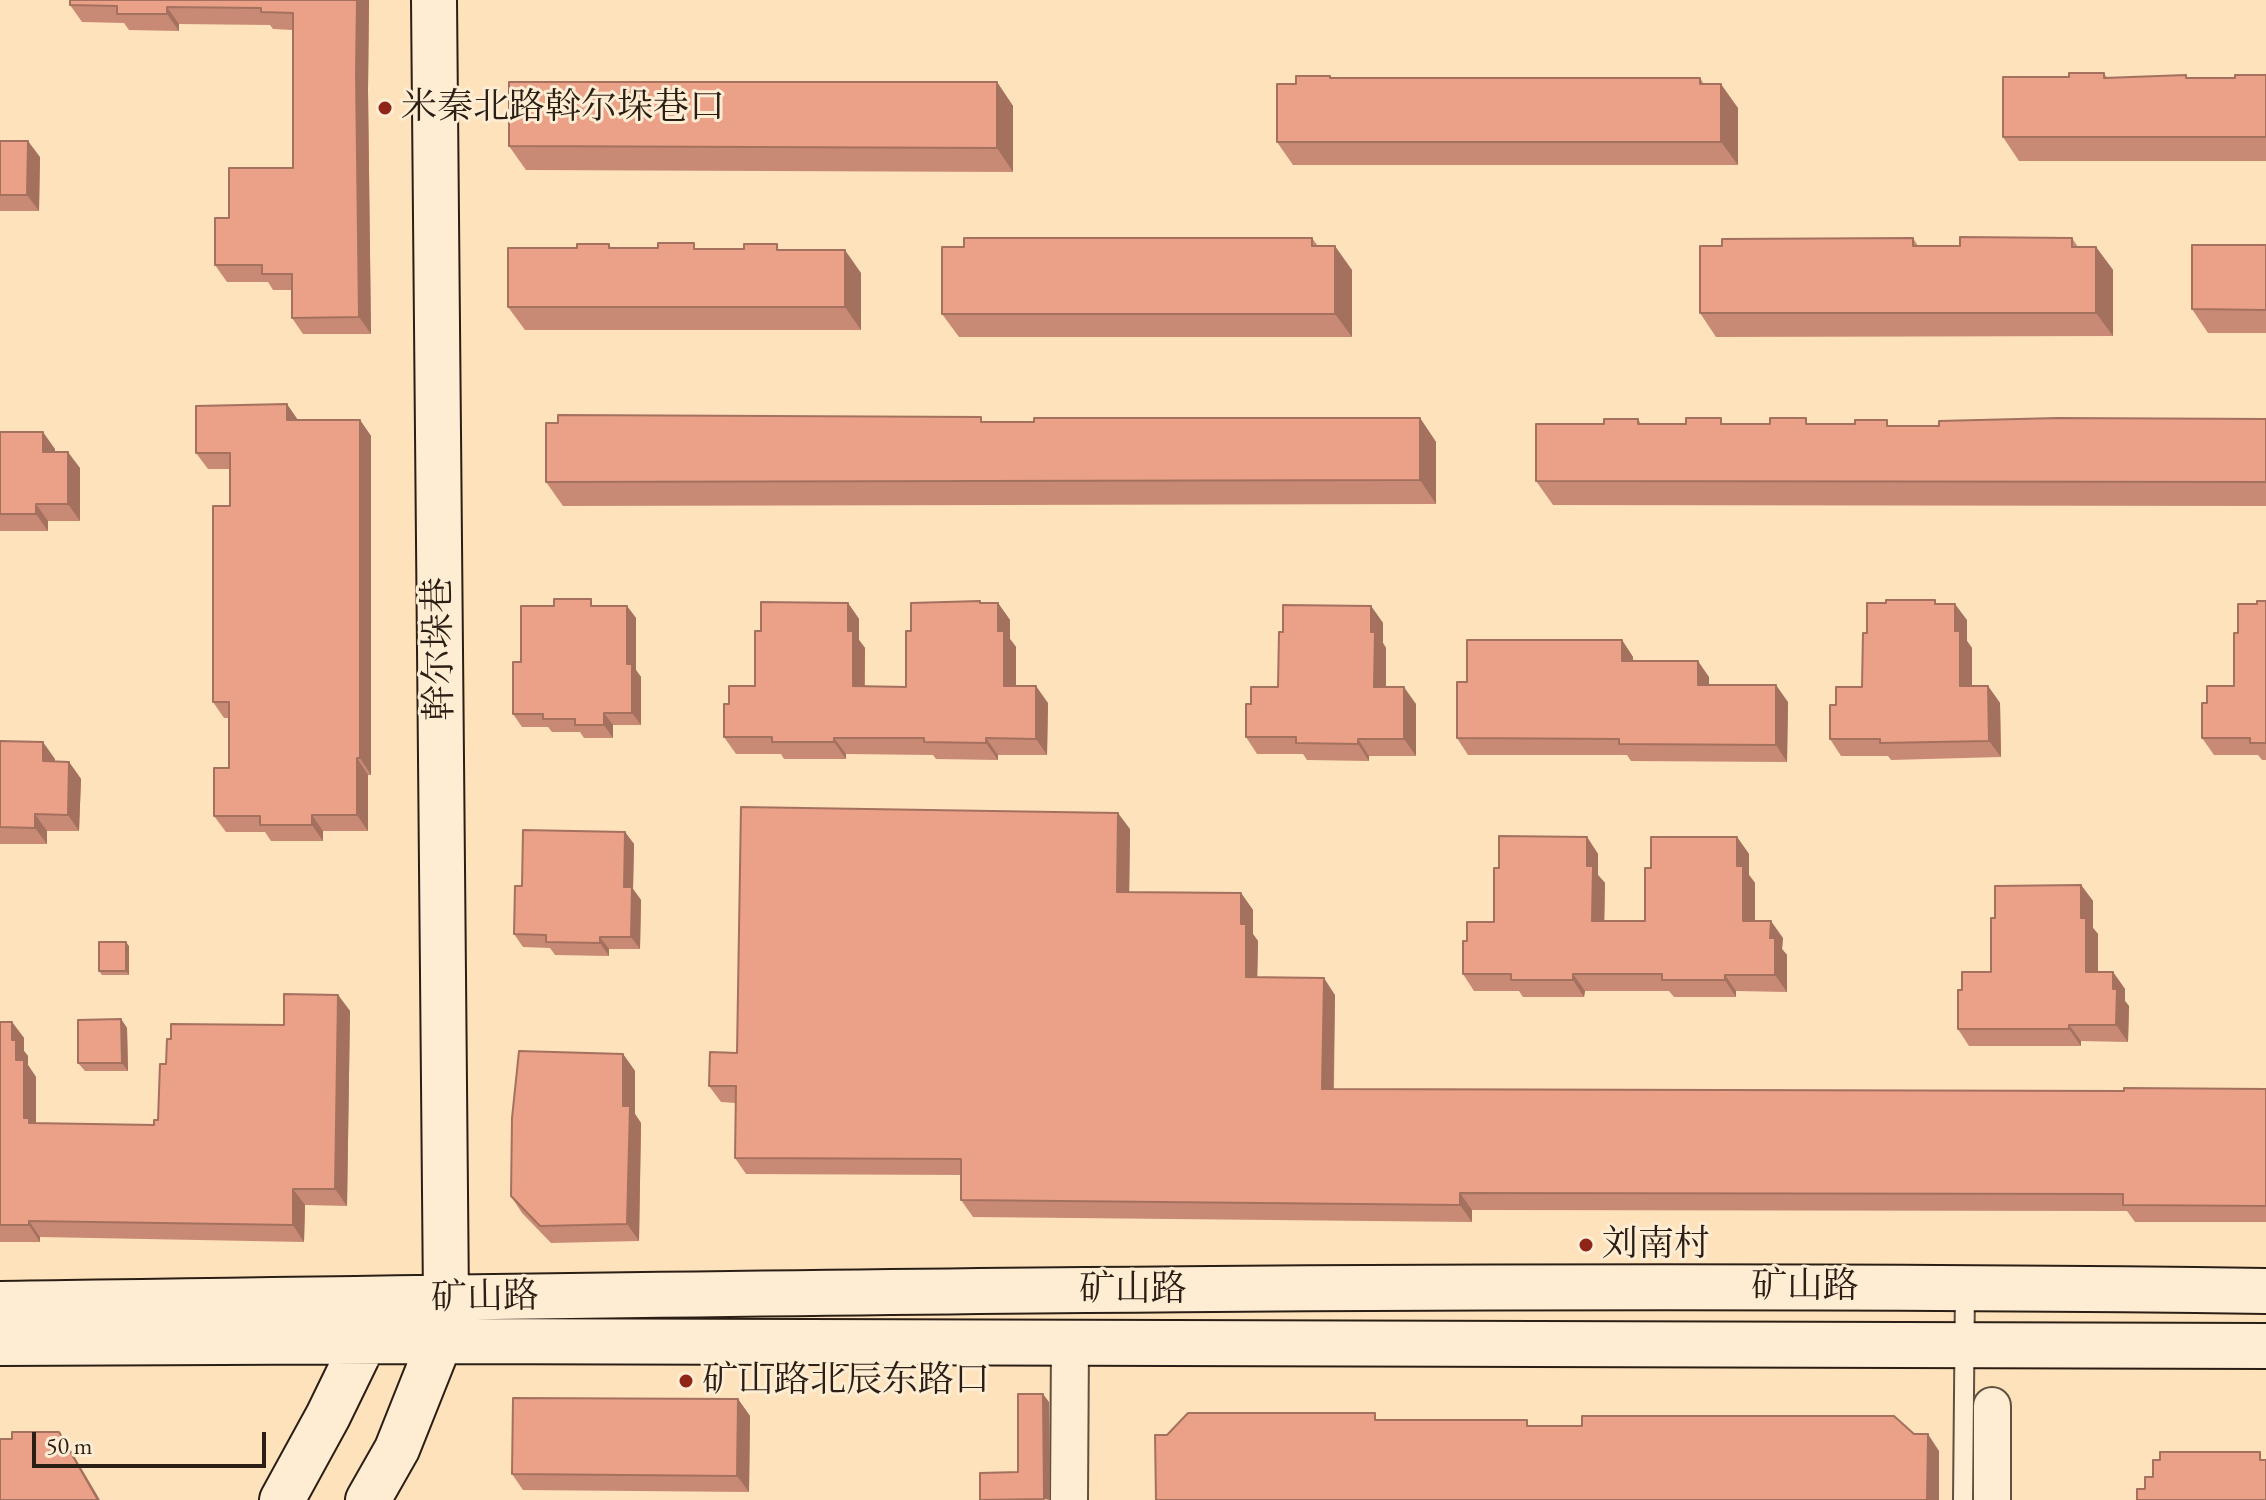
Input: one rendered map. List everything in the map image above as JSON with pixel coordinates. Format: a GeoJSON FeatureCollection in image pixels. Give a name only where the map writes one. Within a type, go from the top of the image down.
{"type":"FeatureCollection","features":[{"type":"Feature","properties":{"kind":"main road","name":"幹尔垛巷"},"geometry":{"type":"LineString","coordinates":[[368,1500],[397,1449],[440,1341],[446,1299],[434,0]]}},
{"type":"Feature","properties":{"kind":"main road","name":"矿山路"},"geometry":{"type":"LineString","coordinates":[[0,1304],[1074,1290],[1965,1287],[2266,1291]]}},
{"type":"Feature","properties":{"kind":"main road"},"geometry":{"type":"LineString","coordinates":[[282,1500],[364,1342],[446,1299]]}},
{"type":"Feature","properties":{"kind":"main road","name":"矿山路"},"geometry":{"type":"LineString","coordinates":[[0,1343],[440,1341],[2266,1346]]}},
{"type":"Feature","properties":{"kind":"street"},"geometry":{"type":"LineString","coordinates":[[1069,1500],[1070,1342]]}},
{"type":"Feature","properties":{"kind":"street"},"geometry":{"type":"LineString","coordinates":[[1992,1406],[1992,1500]]}},
{"type":"Feature","properties":{"kind":"lane"},"geometry":{"type":"LineString","coordinates":[[1963,1500],[1965,1287]]}},
{"type":"Feature","properties":{"kind":"building"},"geometry":{"type":"Polygon","coordinates":[[[70,0],[357,0],[359,317],[292,318],[292,274],[262,274],[262,265],[215,265],[215,218],[229,218],[229,168],[293,168],[293,13],[261,12],[261,8],[167,7],[167,14],[117,14],[117,6],[70,5],[70,0]]]}},
{"type":"Feature","properties":{"kind":"building"},"geometry":{"type":"Polygon","coordinates":[[[2069,73],[2104,73],[2104,78],[2186,75],[2186,78],[2235,78],[2235,75],[2266,75],[2266,137],[2003,137],[2003,77],[2069,77],[2069,73]]]}},
{"type":"Feature","properties":{"kind":"building"},"geometry":{"type":"Polygon","coordinates":[[[1296,76],[1700,78],[1700,84],[1721,84],[1721,142],[1277,142],[1277,84],[1296,84],[1296,76]]]}},
{"type":"Feature","properties":{"kind":"building"},"geometry":{"type":"Polygon","coordinates":[[[509,82],[997,82],[997,148],[509,146],[509,82]]]}},
{"type":"Feature","properties":{"kind":"building"},"geometry":{"type":"Polygon","coordinates":[[[0,141],[28,141],[27,195],[0,195],[0,141]]]}},
{"type":"Feature","properties":{"kind":"building"},"geometry":{"type":"Polygon","coordinates":[[[1960,237],[2072,238],[2072,247],[2096,247],[2096,313],[1700,313],[1700,246],[1722,246],[1722,239],[1913,238],[1913,246],[1960,246],[1960,237]]]}},
{"type":"Feature","properties":{"kind":"building"},"geometry":{"type":"Polygon","coordinates":[[[964,238],[1312,238],[1312,246],[1335,246],[1335,314],[942,314],[942,247],[964,247],[964,238]]]}},
{"type":"Feature","properties":{"kind":"building"},"geometry":{"type":"Polygon","coordinates":[[[658,243],[694,243],[694,249],[744,249],[744,244],[777,244],[777,250],[845,250],[845,307],[508,307],[508,248],[577,248],[577,244],[609,244],[609,248],[658,248],[658,243]]]}},
{"type":"Feature","properties":{"kind":"building"},"geometry":{"type":"Polygon","coordinates":[[[2192,245],[2266,245],[2266,310],[2192,309],[2192,245]]]}},
{"type":"Feature","properties":{"kind":"building"},"geometry":{"type":"Polygon","coordinates":[[[287,404],[287,420],[360,420],[360,758],[357,758],[357,815],[312,815],[312,825],[260,825],[260,816],[214,816],[214,768],[229,768],[229,702],[213,702],[213,506],[230,506],[230,453],[196,453],[196,406],[287,404]]]}},
{"type":"Feature","properties":{"kind":"building"},"geometry":{"type":"Polygon","coordinates":[[[558,415],[981,417],[981,422],[1034,422],[1034,418],[1420,418],[1420,480],[546,482],[546,423],[558,423],[558,415]]]}},
{"type":"Feature","properties":{"kind":"building"},"geometry":{"type":"Polygon","coordinates":[[[1686,418],[1721,418],[1721,424],[1770,424],[1770,418],[1806,418],[1806,424],[1855,424],[1855,420],[1887,420],[1887,426],[1939,426],[1939,421],[2058,418],[2266,419],[2266,482],[1536,481],[1536,424],[1604,424],[1604,419],[1638,419],[1638,424],[1686,424],[1686,418]]]}},
{"type":"Feature","properties":{"kind":"building"},"geometry":{"type":"Polygon","coordinates":[[[0,432],[43,432],[43,452],[68,452],[68,504],[36,504],[36,514],[0,514],[0,432]]]}},
{"type":"Feature","properties":{"kind":"building"},"geometry":{"type":"Polygon","coordinates":[[[554,599],[591,599],[591,606],[627,606],[627,664],[632,664],[632,713],[604,713],[604,725],[575,725],[575,719],[543,719],[543,714],[513,714],[513,662],[521,662],[521,606],[554,606],[554,599]]]}},
{"type":"Feature","properties":{"kind":"building"},"geometry":{"type":"Polygon","coordinates":[[[1886,600],[1935,600],[1935,604],[1955,604],[1955,631],[1960,631],[1960,686],[1988,686],[1989,741],[1880,743],[1880,739],[1830,739],[1830,705],[1836,705],[1836,687],[1862,687],[1867,603],[1886,603],[1886,600]]]}},
{"type":"Feature","properties":{"kind":"building"},"geometry":{"type":"Polygon","coordinates":[[[2257,601],[2266,601],[2266,743],[2250,743],[2250,738],[2202,738],[2202,703],[2207,703],[2207,686],[2234,686],[2234,633],[2238,633],[2238,604],[2257,604],[2257,601]]]}},
{"type":"Feature","properties":{"kind":"building"},"geometry":{"type":"Polygon","coordinates":[[[761,602],[848,603],[848,631],[853,631],[853,686],[906,687],[906,631],[911,631],[911,603],[998,603],[998,631],[1004,631],[1004,686],[1036,686],[1036,739],[986,738],[986,743],[924,742],[924,738],[772,742],[772,737],[724,737],[724,704],[729,704],[729,686],[755,686],[755,631],[761,631],[761,602]]]}},
{"type":"Feature","properties":{"kind":"building"},"geometry":{"type":"Polygon","coordinates":[[[1283,605],[1371,606],[1371,632],[1375,632],[1374,687],[1404,687],[1404,739],[1358,739],[1358,744],[1296,743],[1296,737],[1246,737],[1246,704],[1251,704],[1251,687],[1278,687],[1283,605]]]}},
{"type":"Feature","properties":{"kind":"building"},"geometry":{"type":"Polygon","coordinates":[[[1467,640],[1622,640],[1622,661],[1698,661],[1698,685],[1776,685],[1776,745],[1619,744],[1619,739],[1457,738],[1457,682],[1467,682],[1467,640]]]}},
{"type":"Feature","properties":{"kind":"building"},"geometry":{"type":"Polygon","coordinates":[[[0,741],[43,742],[43,761],[69,762],[68,815],[35,814],[35,828],[0,827],[0,741]]]}},
{"type":"Feature","properties":{"kind":"building"},"geometry":{"type":"Polygon","coordinates":[[[741,807],[1118,813],[1117,892],[1241,893],[1241,924],[1246,924],[1246,977],[1324,978],[1322,1089],[2266,1089],[2266,1206],[2123,1205],[2123,1194],[1460,1193],[1460,1205],[961,1200],[961,1159],[735,1158],[736,1086],[709,1086],[710,1052],[737,1053],[741,807]]]}},
{"type":"Feature","properties":{"kind":"building"},"geometry":{"type":"Polygon","coordinates":[[[523,830],[625,832],[624,887],[632,887],[631,937],[600,937],[600,943],[546,942],[546,935],[514,934],[515,886],[522,886],[523,830]]]}},
{"type":"Feature","properties":{"kind":"building"},"geometry":{"type":"Polygon","coordinates":[[[1499,836],[1587,837],[1587,866],[1593,866],[1592,921],[1645,921],[1645,868],[1651,868],[1651,837],[1737,837],[1737,866],[1743,866],[1743,921],[1771,921],[1770,938],[1775,938],[1775,975],[1725,975],[1725,980],[1662,980],[1662,974],[1573,974],[1573,980],[1511,980],[1511,974],[1463,974],[1463,941],[1467,941],[1467,922],[1494,922],[1494,868],[1499,868],[1499,836]]]}},
{"type":"Feature","properties":{"kind":"building"},"geometry":{"type":"Polygon","coordinates":[[[2081,885],[2081,918],[2086,918],[2086,972],[2113,972],[2113,989],[2117,989],[2116,1025],[2069,1025],[2069,1029],[1958,1029],[1958,990],[1962,990],[1962,972],[1991,972],[1991,918],[1995,918],[1995,886],[2081,885]]]}},
{"type":"Feature","properties":{"kind":"building"},"geometry":{"type":"Polygon","coordinates":[[[99,942],[126,942],[126,971],[99,971],[99,942]]]}},
{"type":"Feature","properties":{"kind":"building"},"geometry":{"type":"Polygon","coordinates":[[[284,994],[338,995],[335,1189],[293,1189],[293,1225],[29,1221],[29,1225],[0,1225],[0,1022],[12,1022],[16,1060],[24,1060],[24,1118],[29,1118],[29,1123],[154,1125],[154,1120],[158,1120],[160,1064],[166,1064],[171,1024],[284,1025],[284,994]]]}},
{"type":"Feature","properties":{"kind":"building"},"geometry":{"type":"Polygon","coordinates":[[[121,1019],[122,1063],[78,1063],[78,1020],[121,1019]]]}},
{"type":"Feature","properties":{"kind":"building"},"geometry":{"type":"Polygon","coordinates":[[[519,1051],[623,1054],[623,1106],[630,1106],[627,1224],[540,1226],[511,1196],[512,1118],[519,1051]]]}},
{"type":"Feature","properties":{"kind":"building"},"geometry":{"type":"Polygon","coordinates":[[[1018,1394],[1043,1394],[1044,1499],[980,1500],[980,1473],[1018,1472],[1018,1394]]]}},
{"type":"Feature","properties":{"kind":"building"},"geometry":{"type":"Polygon","coordinates":[[[513,1398],[738,1399],[737,1476],[512,1474],[513,1398]]]}},
{"type":"Feature","properties":{"kind":"building"},"geometry":{"type":"Polygon","coordinates":[[[1188,1413],[1375,1413],[1375,1420],[1527,1420],[1527,1426],[1582,1426],[1582,1416],[1894,1416],[1914,1434],[1928,1434],[1927,1500],[1156,1500],[1155,1435],[1167,1435],[1188,1413]]]}},
{"type":"Feature","properties":{"kind":"building"},"geometry":{"type":"Polygon","coordinates":[[[12,1432],[59,1432],[98,1500],[0,1500],[0,1439],[12,1439],[12,1432]]]}},
{"type":"Feature","properties":{"kind":"building"},"geometry":{"type":"Polygon","coordinates":[[[2160,1452],[2260,1452],[2260,1460],[2266,1460],[2266,1500],[2137,1500],[2137,1489],[2145,1489],[2145,1477],[2153,1477],[2153,1460],[2160,1460],[2160,1452]]]}},
{"type":"Feature","properties":{"kind":"place","name":"米秦北路斡尔垛巷口"},"geometry":{"type":"Point","coordinates":[385,108]}},
{"type":"Feature","properties":{"kind":"place","name":"刘南村"},"geometry":{"type":"Point","coordinates":[1586,1245]}},
{"type":"Feature","properties":{"kind":"place","name":"矿山路北辰东路口"},"geometry":{"type":"Point","coordinates":[686,1381]}}]}
